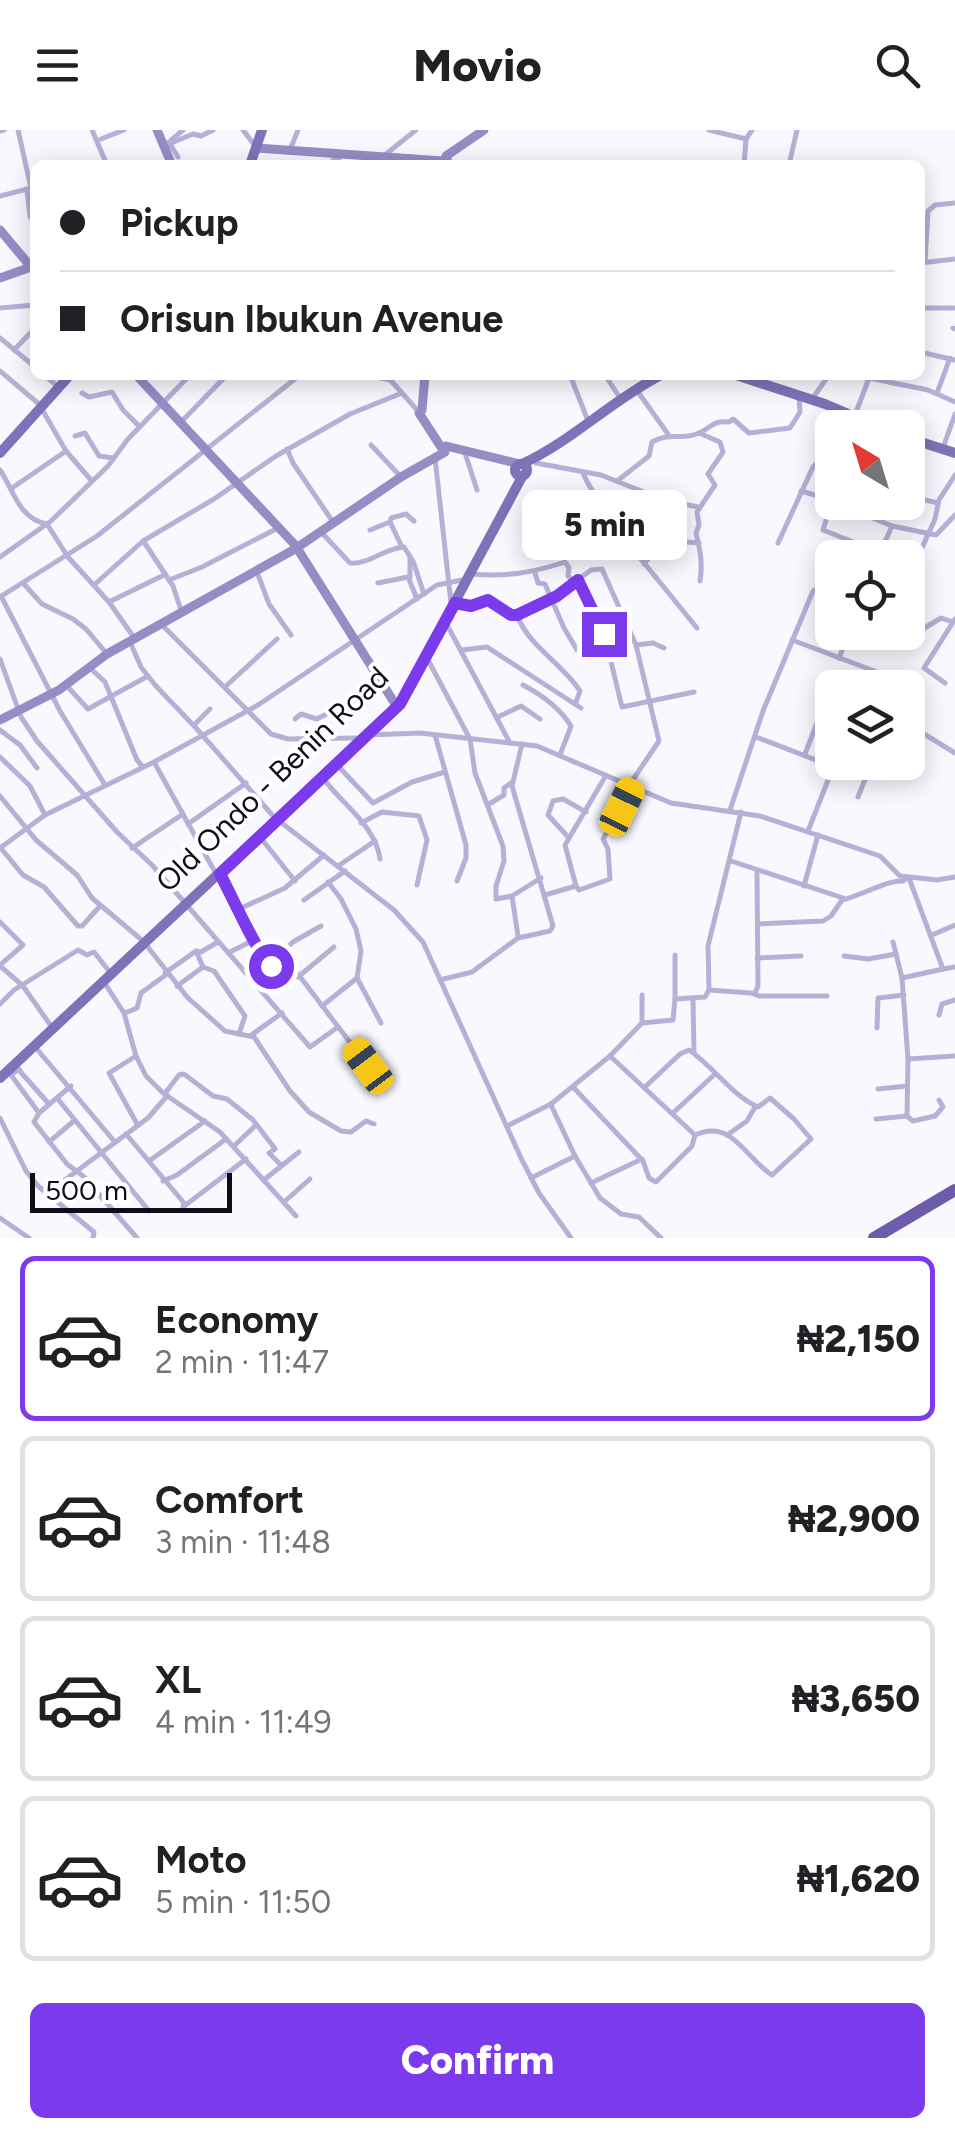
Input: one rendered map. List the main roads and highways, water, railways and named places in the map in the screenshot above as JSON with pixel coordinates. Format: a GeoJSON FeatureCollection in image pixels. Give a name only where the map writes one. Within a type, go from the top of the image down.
{"type":"FeatureCollection","features":[{"type":"Feature","properties":{"kind":"highway"},"geometry":{"type":"LineString","coordinates":[[874,1238],[955,1193]]}},
{"type":"Feature","properties":{"kind":"highway"},"geometry":{"type":"LineString","coordinates":[[884,1238],[955,1193]]}},
{"type":"Feature","properties":{"kind":"main road"},"geometry":{"type":"LineString","coordinates":[[252,160],[262,130]]}},
{"type":"Feature","properties":{"kind":"main road"},"geometry":{"type":"LineString","coordinates":[[0,452],[62,380]]}},
{"type":"Feature","properties":{"kind":"main road"},"geometry":{"type":"LineString","coordinates":[[40,405],[63,380]]}},
{"type":"Feature","properties":{"kind":"main road","name":"Old Ondo - Benin Road"},"geometry":{"type":"LineString","coordinates":[[397,703],[523,468],[620,398],[652,380]]}},
{"type":"Feature","properties":{"kind":"main road"},"geometry":{"type":"LineString","coordinates":[[762,380],[832,410]]}},
{"type":"Feature","properties":{"kind":"main road"},"geometry":{"type":"LineString","coordinates":[[925,444],[955,452]]}},
{"type":"Feature","properties":{"kind":"main road","name":"Old Ondo - Benin Road"},"geometry":{"type":"LineString","coordinates":[[0,1076],[397,703],[427,658],[453,602]]}},
{"type":"Feature","properties":{"kind":"main road","name":"Old Ondo - Benin Road"},"geometry":{"type":"LineString","coordinates":[[217,873],[362,736]]}},
{"type":"Feature","properties":{"kind":"main road","name":"Old Ondo - Benin Road"},"geometry":{"type":"LineString","coordinates":[[0,1076],[17,1067],[54,1024]]}}]}
